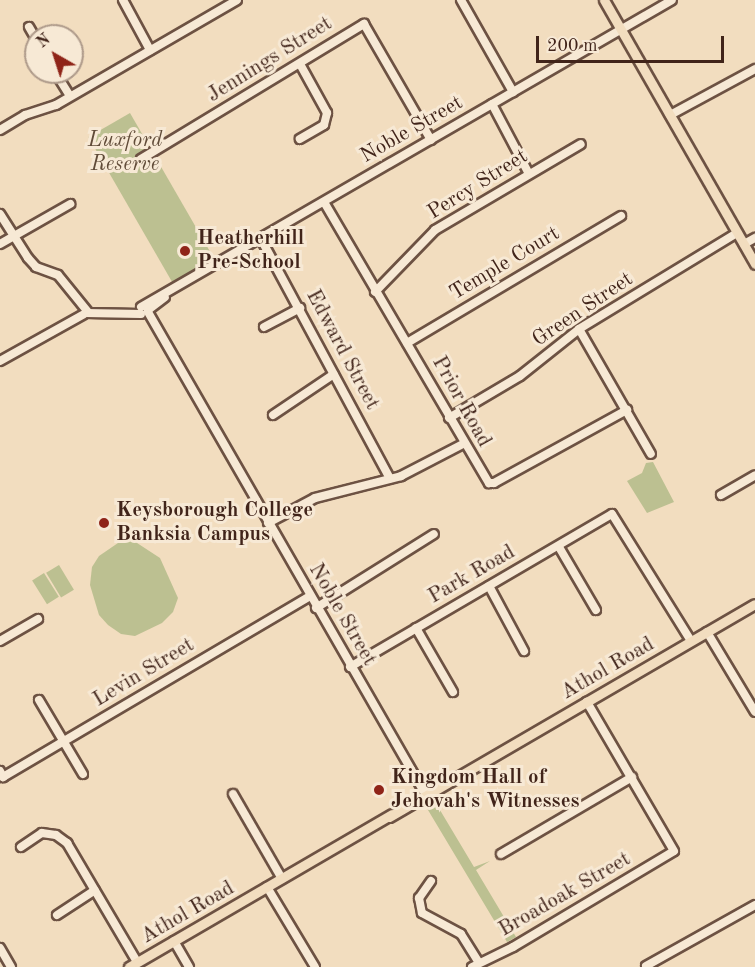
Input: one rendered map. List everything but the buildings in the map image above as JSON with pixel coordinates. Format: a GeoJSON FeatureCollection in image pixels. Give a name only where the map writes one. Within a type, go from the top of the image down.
{"type":"FeatureCollection","features":[{"type":"Feature","properties":{"kind":"main road"},"geometry":{"type":"LineString","coordinates":[[604,0],[755,264]]}},
{"type":"Feature","properties":{"kind":"main road","name":"Athol Road"},"geometry":{"type":"LineString","coordinates":[[134,965],[755,604]]}},
{"type":"Feature","properties":{"kind":"street"},"geometry":{"type":"LineString","coordinates":[[123,0],[150,50]]}},
{"type":"Feature","properties":{"kind":"street"},"geometry":{"type":"LineString","coordinates":[[461,0],[513,92]]}},
{"type":"Feature","properties":{"kind":"street","name":"Noble Street"},"geometry":{"type":"LineString","coordinates":[[426,795],[144,311],[170,291],[672,0]]}},
{"type":"Feature","properties":{"kind":"street"},"geometry":{"type":"LineString","coordinates":[[0,130],[70,96],[232,1]]}},
{"type":"Feature","properties":{"kind":"street","name":"Jennings Street"},"geometry":{"type":"LineString","coordinates":[[141,159],[364,24],[431,140]]}},
{"type":"Feature","properties":{"kind":"street"},"geometry":{"type":"LineString","coordinates":[[300,64],[327,113],[324,125],[300,139]]}},
{"type":"Feature","properties":{"kind":"street"},"geometry":{"type":"LineString","coordinates":[[670,115],[755,69]]}},
{"type":"Feature","properties":{"kind":"street"},"geometry":{"type":"LineString","coordinates":[[62,84],[70,96]]}},
{"type":"Feature","properties":{"kind":"street"},"geometry":{"type":"LineString","coordinates":[[492,104],[529,174]]}},
{"type":"Feature","properties":{"kind":"street","name":"Percy Street"},"geometry":{"type":"LineString","coordinates":[[375,292],[435,230],[581,144]]}},
{"type":"Feature","properties":{"kind":"street","name":"Prior Road"},"geometry":{"type":"LineString","coordinates":[[324,202],[484,478],[494,483],[627,410]]}},
{"type":"Feature","properties":{"kind":"street"},"geometry":{"type":"LineString","coordinates":[[0,244],[70,204]]}},
{"type":"Feature","properties":{"kind":"street"},"geometry":{"type":"LineString","coordinates":[[0,214],[32,262],[58,275],[73,290],[85,311]]}},
{"type":"Feature","properties":{"kind":"street","name":"Temple Court"},"geometry":{"type":"LineString","coordinates":[[407,343],[621,216]]}},
{"type":"Feature","properties":{"kind":"street","name":"Green Street"},"geometry":{"type":"LineString","coordinates":[[449,418],[520,376],[579,329],[737,234]]}},
{"type":"Feature","properties":{"kind":"street"},"geometry":{"type":"LineString","coordinates":[[744,244],[755,238]]}},
{"type":"Feature","properties":{"kind":"street","name":"Edward Street"},"geometry":{"type":"LineString","coordinates":[[261,239],[390,479]]}},
{"type":"Feature","properties":{"kind":"street"},"geometry":{"type":"LineString","coordinates":[[264,327],[300,308]]}},
{"type":"Feature","properties":{"kind":"street"},"geometry":{"type":"LineString","coordinates":[[0,361],[85,311],[144,311]]}},
{"type":"Feature","properties":{"kind":"street"},"geometry":{"type":"LineString","coordinates":[[579,329],[651,454]]}},
{"type":"Feature","properties":{"kind":"street"},"geometry":{"type":"LineString","coordinates":[[273,414],[334,374]]}},
{"type":"Feature","properties":{"kind":"street"},"geometry":{"type":"LineString","coordinates":[[268,523],[315,498],[390,479],[464,444]]}},
{"type":"Feature","properties":{"kind":"street"},"geometry":{"type":"LineString","coordinates":[[721,495],[755,474]]}},
{"type":"Feature","properties":{"kind":"street","name":"Park Road"},"geometry":{"type":"LineString","coordinates":[[350,667],[612,514],[691,641]]}},
{"type":"Feature","properties":{"kind":"street"},"geometry":{"type":"LineString","coordinates":[[316,608],[434,534]]}},
{"type":"Feature","properties":{"kind":"street"},"geometry":{"type":"LineString","coordinates":[[559,547],[596,610]]}},
{"type":"Feature","properties":{"kind":"street"},"geometry":{"type":"LineString","coordinates":[[489,586],[524,651]]}},
{"type":"Feature","properties":{"kind":"street","name":"Levin Street"},"geometry":{"type":"LineString","coordinates":[[0,771],[3,777],[309,596]]}},
{"type":"Feature","properties":{"kind":"street"},"geometry":{"type":"LineString","coordinates":[[0,641],[38,619]]}},
{"type":"Feature","properties":{"kind":"street"},"geometry":{"type":"LineString","coordinates":[[416,628],[453,692]]}},
{"type":"Feature","properties":{"kind":"street"},"geometry":{"type":"LineString","coordinates":[[707,632],[755,712]]}},
{"type":"Feature","properties":{"kind":"street"},"geometry":{"type":"LineString","coordinates":[[39,700],[83,774]]}},
{"type":"Feature","properties":{"kind":"street"},"geometry":{"type":"LineString","coordinates":[[501,854],[632,777],[587,702]]}},
{"type":"Feature","properties":{"kind":"street","name":"Broadoak Street"},"geometry":{"type":"LineString","coordinates":[[476,965],[513,947],[674,851],[632,777]]}},
{"type":"Feature","properties":{"kind":"street"},"geometry":{"type":"LineString","coordinates":[[233,795],[282,879]]}},
{"type":"Feature","properties":{"kind":"street"},"geometry":{"type":"LineString","coordinates":[[21,847],[38,834],[60,837],[95,890],[134,965]]}},
{"type":"Feature","properties":{"kind":"street"},"geometry":{"type":"LineString","coordinates":[[431,881],[419,898],[422,913],[461,934],[476,965]]}},
{"type":"Feature","properties":{"kind":"street"},"geometry":{"type":"LineString","coordinates":[[267,887],[315,967]]}},
{"type":"Feature","properties":{"kind":"street"},"geometry":{"type":"LineString","coordinates":[[57,915],[95,890]]}},
{"type":"Feature","properties":{"kind":"street"},"geometry":{"type":"LineString","coordinates":[[645,966],[755,906]]}},
{"type":"Feature","properties":{"kind":"street"},"geometry":{"type":"LineString","coordinates":[[174,941],[189,967]]}},
{"type":"Feature","properties":{"kind":"street"},"geometry":{"type":"LineString","coordinates":[[0,948],[11,967]]}},
{"type":"Feature","properties":{"kind":"green space","name":"Luxford Reserve"},"geometry":{"type":"Polygon","coordinates":[[[130,113],[214,258],[172,282],[88,137],[130,113]]]}},
{"type":"Feature","properties":{"kind":"green space"},"geometry":{"type":"Polygon","coordinates":[[[653,462],[674,502],[647,513],[627,481],[642,473],[646,463],[653,462]]]}},
{"type":"Feature","properties":{"kind":"green space"},"geometry":{"type":"Polygon","coordinates":[[[134,541],[160,558],[178,598],[173,612],[162,623],[135,636],[121,634],[99,615],[90,585],[92,567],[99,556],[118,543],[134,541]]]}},
{"type":"Feature","properties":{"kind":"green space"},"geometry":{"type":"Polygon","coordinates":[[[59,565],[74,590],[61,598],[46,573],[59,565]]]}},
{"type":"Feature","properties":{"kind":"green space"},"geometry":{"type":"Polygon","coordinates":[[[44,573],[59,597],[47,604],[32,580],[44,573]]]}},
{"type":"Feature","properties":{"kind":"green space"},"geometry":{"type":"Polygon","coordinates":[[[434,800],[474,867],[490,861],[476,870],[516,937],[507,942],[425,805],[434,800]]]}},
{"type":"Feature","properties":{"kind":"place","name":"Heatherhill Pre-School"},"geometry":{"type":"Point","coordinates":[185,251]}},
{"type":"Feature","properties":{"kind":"place","name":"Keysborough College Banksia Campus"},"geometry":{"type":"Point","coordinates":[104,523]}},
{"type":"Feature","properties":{"kind":"place","name":"Kingdom Hall of Jehovah's Witnesses"},"geometry":{"type":"Point","coordinates":[379,790]}}]}
